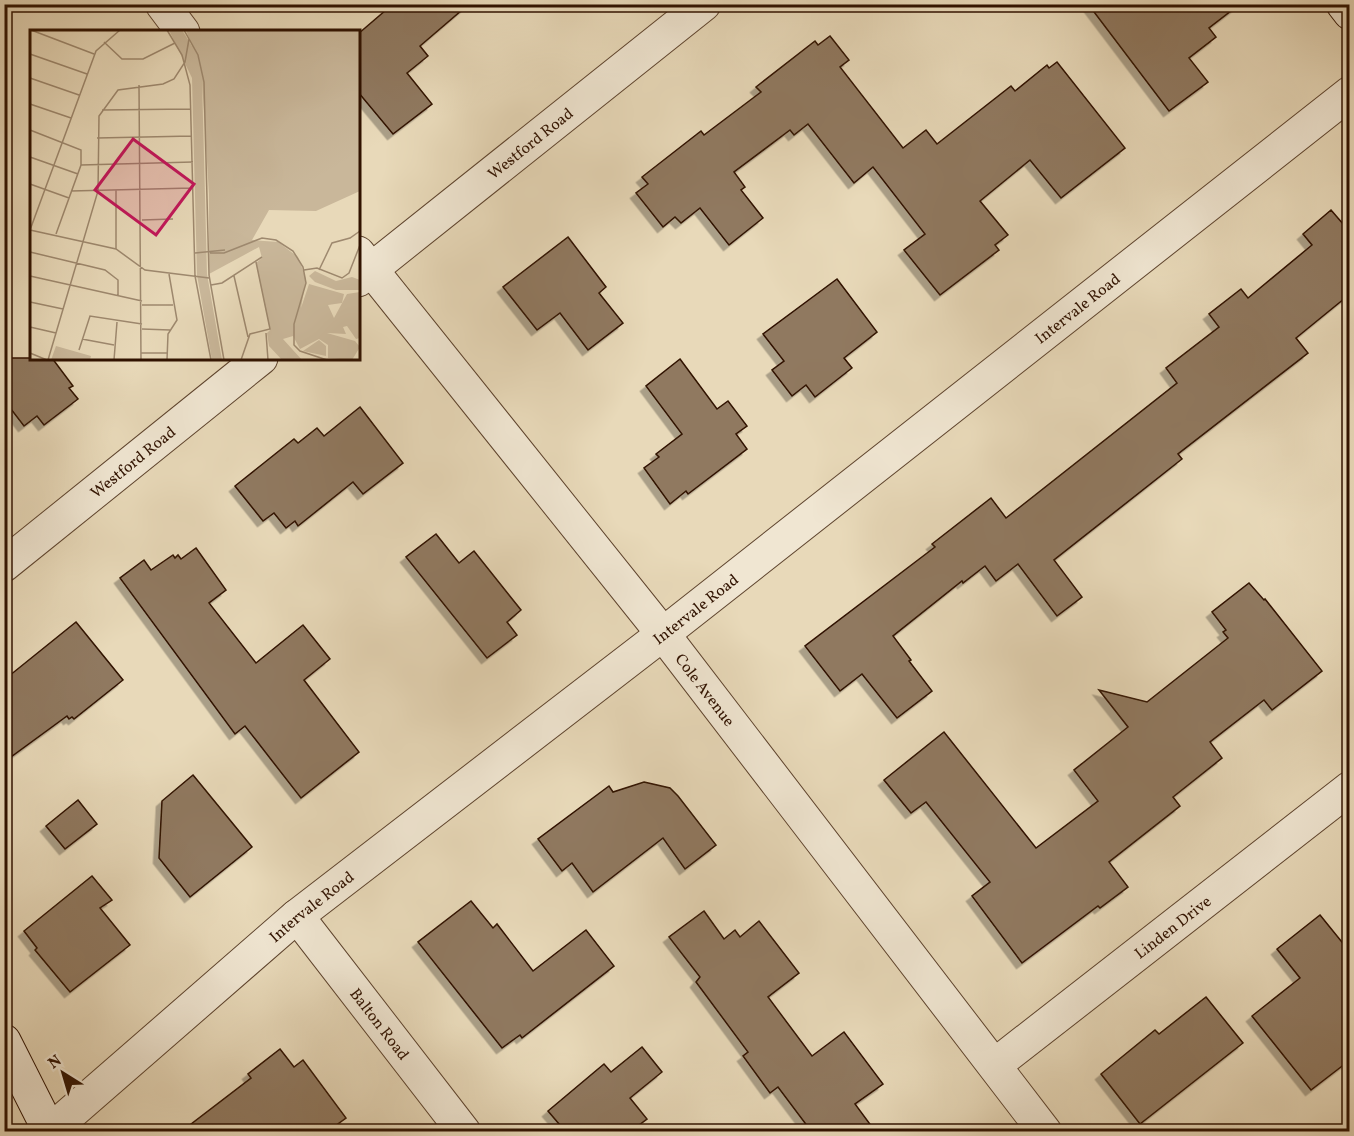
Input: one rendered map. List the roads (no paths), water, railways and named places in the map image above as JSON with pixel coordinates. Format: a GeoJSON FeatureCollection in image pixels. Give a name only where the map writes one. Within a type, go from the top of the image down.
{"type":"FeatureCollection","features":[{"type":"Feature","properties":{"kind":"street"},"geometry":{"type":"LineString","coordinates":[[162,4],[182,30]]}},
{"type":"Feature","properties":{"kind":"street","name":"Westford Road"},"geometry":{"type":"LineString","coordinates":[[363,268],[704,4]]}},
{"type":"Feature","properties":{"kind":"street"},"geometry":{"type":"LineString","coordinates":[[1343,4],[1350,13]]}},
{"type":"Feature","properties":{"kind":"street","name":"Intervale Road"},"geometry":{"type":"LineString","coordinates":[[50,1131],[297,916],[663,634],[1350,93]]}},
{"type":"Feature","properties":{"kind":"street","name":"Cole Avenue"},"geometry":{"type":"LineString","coordinates":[[363,268],[663,634],[1045,1131]]}},
{"type":"Feature","properties":{"kind":"street","name":"Westford Road"},"geometry":{"type":"LineString","coordinates":[[4,565],[259,360]]}},
{"type":"Feature","properties":{"kind":"street","name":"Linden Drive"},"geometry":{"type":"LineString","coordinates":[[995,1065],[1350,789]]}},
{"type":"Feature","properties":{"kind":"street","name":"Balton Road"},"geometry":{"type":"LineString","coordinates":[[297,916],[464,1131]]}},
{"type":"Feature","properties":{"kind":"street"},"geometry":{"type":"LineString","coordinates":[[4,1041],[50,1131]]}}]}
